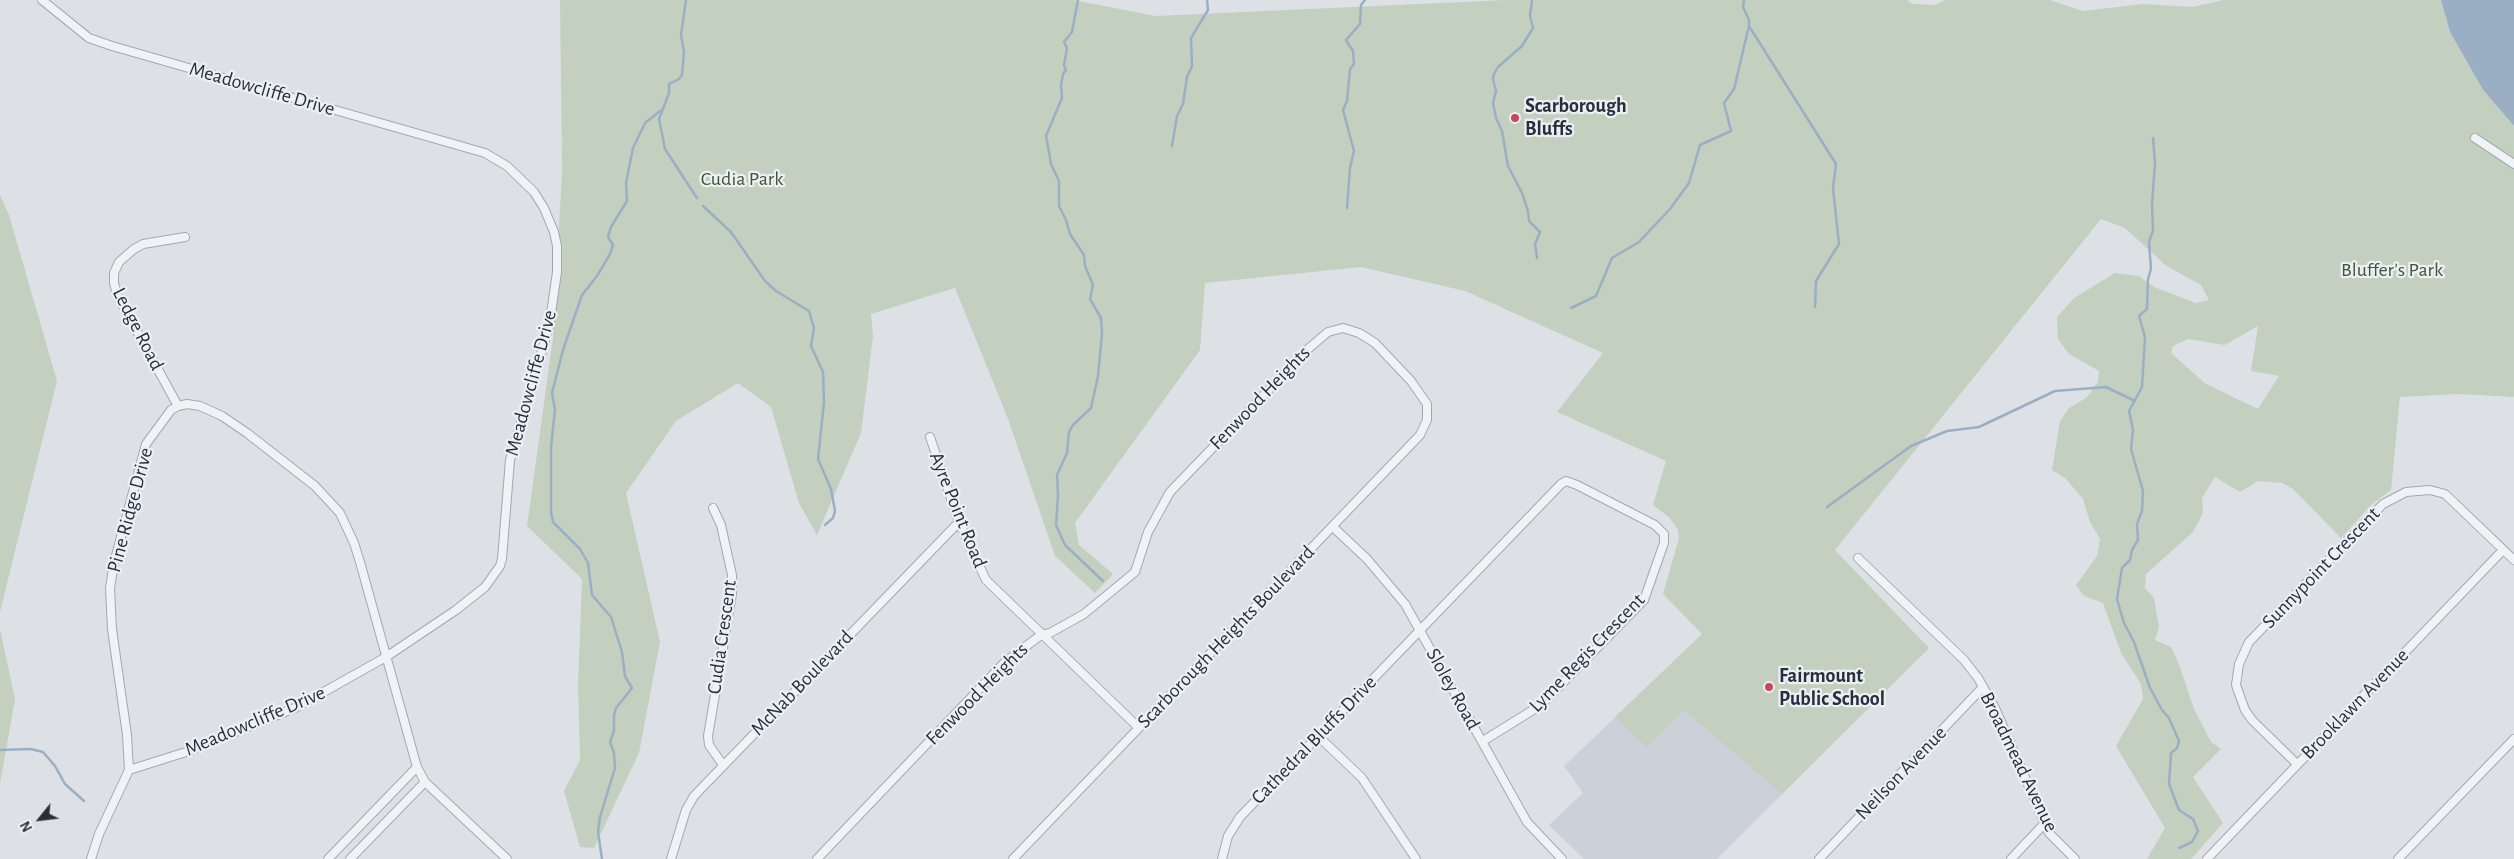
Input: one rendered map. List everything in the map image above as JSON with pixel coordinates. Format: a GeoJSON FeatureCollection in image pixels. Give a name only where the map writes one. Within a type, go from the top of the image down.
{"type":"FeatureCollection","features":[{"type":"Feature","properties":{"kind":"street","name":"Meadowcliffe Drive"},"geometry":{"type":"LineString","coordinates":[[42,0],[89,38],[112,46],[485,153],[507,166],[524,180],[544,208],[556,239],[557,272],[543,351],[510,460],[500,566],[474,598],[386,657],[290,710],[186,752],[129,770]]}},
{"type":"Feature","properties":{"kind":"street"},"geometry":{"type":"LineString","coordinates":[[2474,138],[2514,164]]}},
{"type":"Feature","properties":{"kind":"street","name":"Ledge Road"},"geometry":{"type":"LineString","coordinates":[[178,406],[117,294],[114,273],[119,262],[143,244],[185,237]]}},
{"type":"Feature","properties":{"kind":"street","name":"Scarborough Heights Boulevard"},"geometry":{"type":"LineString","coordinates":[[1013,859],[1420,436],[1428,410],[1424,398],[1375,343],[1359,333],[1343,328]]}},
{"type":"Feature","properties":{"kind":"street","name":"Fenwood Heights"},"geometry":{"type":"LineString","coordinates":[[817,859],[1005,662],[1040,635],[1050,634],[1084,614],[1134,572],[1148,532],[1170,492],[1308,349],[1328,332],[1343,328]]}},
{"type":"Feature","properties":{"kind":"street"},"geometry":{"type":"LineString","coordinates":[[178,406],[200,406],[222,416],[276,454],[330,501],[340,513],[354,543],[416,767],[425,782],[507,859]]}},
{"type":"Feature","properties":{"kind":"street","name":"Pine Ridge Drive"},"geometry":{"type":"LineString","coordinates":[[91,859],[103,825],[129,770],[127,735],[113,646],[110,588],[114,563],[141,456],[159,425],[178,406]]}},
{"type":"Feature","properties":{"kind":"street","name":"Ayre Point Road"},"geometry":{"type":"LineString","coordinates":[[930,437],[959,522],[986,580],[1040,635],[1138,727]]}},
{"type":"Feature","properties":{"kind":"street","name":"Lyme Regis Crescent"},"geometry":{"type":"LineString","coordinates":[[1420,630],[1554,489],[1566,481],[1642,517],[1655,525],[1664,534],[1664,543],[1644,600],[1541,705],[1482,741]]}},
{"type":"Feature","properties":{"kind":"street","name":"Sunnypoint Crescent"},"geometry":{"type":"LineString","coordinates":[[2297,764],[2252,720],[2245,710],[2236,685],[2240,664],[2249,642],[2345,542],[2391,498],[2406,492],[2430,490],[2445,494],[2514,560]]}},
{"type":"Feature","properties":{"kind":"street","name":"Cudia Crescent"},"geometry":{"type":"LineString","coordinates":[[713,508],[721,525],[732,575],[732,594],[708,736],[709,745],[723,764]]}},
{"type":"Feature","properties":{"kind":"street","name":"McNab Boulevard"},"geometry":{"type":"LineString","coordinates":[[671,859],[686,810],[694,796],[959,522]]}},
{"type":"Feature","properties":{"kind":"street","name":"Sloley Road"},"geometry":{"type":"LineString","coordinates":[[1334,527],[1389,583],[1420,630],[1527,822],[1562,859]]}},
{"type":"Feature","properties":{"kind":"street","name":"Brooklawn Avenue"},"geometry":{"type":"LineString","coordinates":[[2206,859],[2504,550]]}},
{"type":"Feature","properties":{"kind":"street","name":"Broadmead Avenue"},"geometry":{"type":"LineString","coordinates":[[1858,558],[1964,660],[1995,708],[2049,833],[2075,859]]}},
{"type":"Feature","properties":{"kind":"street","name":"Cathedral Bluffs Drive"},"geometry":{"type":"LineString","coordinates":[[1222,859],[1228,836],[1240,817],[1420,630]]}},
{"type":"Feature","properties":{"kind":"street","name":"Neilson Avenue"},"geometry":{"type":"LineString","coordinates":[[1819,859],[1983,687]]}},
{"type":"Feature","properties":{"kind":"street"},"geometry":{"type":"LineString","coordinates":[[1318,736],[1362,778],[1416,859]]}},
{"type":"Feature","properties":{"kind":"street"},"geometry":{"type":"LineString","coordinates":[[2398,859],[2514,739]]}},
{"type":"Feature","properties":{"kind":"street"},"geometry":{"type":"LineString","coordinates":[[328,859],[416,767]]}},
{"type":"Feature","properties":{"kind":"street"},"geometry":{"type":"LineString","coordinates":[[350,859],[425,782]]}},
{"type":"Feature","properties":{"kind":"street"},"geometry":{"type":"LineString","coordinates":[[2011,859],[2044,824]]}},
{"type":"Feature","properties":{"kind":"shaded area","name":"Fairmount Public School"},"geometry":{"type":"Polygon","coordinates":[[[1703,634],[1929,648],[1717,859],[1584,859],[1549,825],[1583,793],[1564,766],[1703,634]]]}},
{"type":"Feature","properties":{"kind":"green space"},"geometry":{"type":"Polygon","coordinates":[[[560,0],[1073,0],[1156,16],[1505,0],[1907,0],[1913,4],[1935,5],[1946,0],[2050,0],[2083,11],[2143,4],[2193,7],[2223,0],[2441,0],[2450,32],[2483,90],[2514,126],[2514,397],[2459,394],[2400,397],[2391,490],[2372,504],[2341,538],[2293,489],[2282,483],[2258,481],[2240,492],[2215,477],[2202,498],[2203,513],[2193,532],[2146,574],[2145,588],[2154,598],[2159,627],[2155,640],[2171,647],[2194,709],[2211,742],[2221,749],[2193,777],[2223,823],[2191,859],[2147,859],[2165,828],[2116,746],[2143,699],[2141,684],[2121,653],[2103,603],[2084,596],[2076,585],[2097,556],[2100,539],[2090,522],[2083,499],[2065,478],[2052,470],[2060,421],[2069,408],[2086,398],[2098,382],[2099,371],[2069,354],[2058,339],[2057,317],[2074,298],[2115,273],[2139,276],[2154,287],[2196,303],[2209,300],[2201,285],[2165,265],[2125,228],[2101,219],[1835,550],[1929,648],[1782,794],[1684,710],[1647,747],[1615,717],[1702,634],[1663,594],[1679,538],[1678,530],[1670,518],[1653,505],[1666,461],[1557,412],[1603,353],[1465,291],[1361,267],[1205,283],[1200,350],[1075,523],[1079,545],[1113,574],[1095,593],[1055,556],[1008,419],[955,288],[871,314],[873,336],[861,433],[817,535],[799,503],[771,407],[738,383],[676,421],[626,493],[660,642],[639,753],[594,848],[580,847],[564,791],[580,760],[578,684],[582,579],[527,526],[553,338],[562,172],[560,0]],[[2258,326],[2225,345],[2188,339],[2173,346],[2171,353],[2206,384],[2258,409],[2279,376],[2251,371],[2258,326]]]}},
{"type":"Feature","properties":{"kind":"green space"},"geometry":{"type":"Polygon","coordinates":[[[0,195],[9,215],[57,381],[0,612],[0,195]]]}},
{"type":"Feature","properties":{"kind":"green space"},"geometry":{"type":"Polygon","coordinates":[[[0,629],[15,699],[0,784],[0,629]]]}},
{"type":"Feature","properties":{"kind":"water"},"geometry":{"type":"Polygon","coordinates":[[[2441,0],[2514,0],[2514,126],[2483,90],[2450,32],[2441,0]]]}},
{"type":"Feature","properties":{"kind":"waterway"},"geometry":{"type":"LineString","coordinates":[[686,0],[681,35],[684,52],[682,75],[679,79],[669,84],[669,93],[659,119],[665,149],[697,198]]}},
{"type":"Feature","properties":{"kind":"waterway"},"geometry":{"type":"LineString","coordinates":[[1078,0],[1072,32],[1064,42],[1067,48],[1064,65],[1066,70],[1063,74],[1061,85],[1062,98],[1046,136],[1051,164],[1059,181],[1059,206],[1070,234],[1084,255],[1085,266],[1093,285],[1090,299],[1101,318],[1102,334],[1098,376],[1091,408],[1073,425],[1069,432],[1067,453],[1057,475],[1056,525],[1065,545],[1103,581]]}},
{"type":"Feature","properties":{"kind":"waterway"},"geometry":{"type":"LineString","coordinates":[[1172,146],[1177,116],[1183,104],[1187,77],[1192,66],[1191,38],[1208,10],[1207,0]]}},
{"type":"Feature","properties":{"kind":"waterway"},"geometry":{"type":"LineString","coordinates":[[1347,208],[1350,168],[1354,151],[1343,110],[1347,101],[1350,69],[1354,64],[1353,51],[1346,40],[1360,24],[1361,5],[1365,0]]}},
{"type":"Feature","properties":{"kind":"waterway"},"geometry":{"type":"LineString","coordinates":[[1532,0],[1530,16],[1533,28],[1522,46],[1498,67],[1494,74],[1493,79],[1496,91],[1493,103],[1496,118],[1502,131],[1508,166],[1522,193],[1529,221],[1540,232],[1535,244],[1537,258]]}},
{"type":"Feature","properties":{"kind":"waterway"},"geometry":{"type":"LineString","coordinates":[[1571,308],[1596,296],[1612,258],[1639,242],[1670,209],[1689,183],[1700,145],[1731,131],[1724,103],[1734,89],[1749,26],[1749,20],[1743,7],[1744,0]]}},
{"type":"Feature","properties":{"kind":"waterway"},"geometry":{"type":"LineString","coordinates":[[1749,26],[1836,164],[1833,188],[1839,244],[1816,281],[1815,307]]}},
{"type":"Feature","properties":{"kind":"waterway"},"geometry":{"type":"LineString","coordinates":[[602,859],[598,832],[600,817],[615,768],[614,753],[610,742],[614,731],[614,715],[616,708],[632,688],[625,676],[622,652],[611,617],[592,595],[588,563],[580,549],[553,522],[551,512],[551,447],[555,409],[552,393],[563,350],[582,295],[597,276],[613,245],[608,237],[611,227],[627,201],[626,183],[633,148],[645,123],[660,111]]}},
{"type":"Feature","properties":{"kind":"waterway"},"geometry":{"type":"LineString","coordinates":[[2153,138],[2155,163],[2152,204],[2153,230],[2149,242],[2151,269],[2148,279],[2147,309],[2139,316],[2145,337],[2142,387],[2129,411],[2133,430],[2131,449],[2143,491],[2142,511],[2137,524],[2138,540],[2132,550],[2130,560],[2122,568],[2117,599],[2124,623],[2134,642],[2150,688],[2162,710],[2169,718],[2179,741],[2177,748],[2171,753],[2169,784],[2179,810],[2193,819],[2198,831],[2192,842],[2179,848]]}},
{"type":"Feature","properties":{"kind":"waterway"},"geometry":{"type":"LineString","coordinates":[[703,206],[731,232],[765,281],[776,291],[809,311],[814,328],[811,346],[823,372],[824,402],[818,459],[831,489],[835,511],[833,518],[825,525]]}},
{"type":"Feature","properties":{"kind":"waterway"},"geometry":{"type":"LineString","coordinates":[[1827,507],[1911,446],[1947,431],[1979,427],[2055,391],[2106,387],[2135,401]]}},
{"type":"Feature","properties":{"kind":"waterway"},"geometry":{"type":"LineString","coordinates":[[0,750],[31,749],[43,752],[55,766],[65,784],[84,801]]}},
{"type":"Feature","properties":{"kind":"place","name":"Scarborough Bluffs"},"geometry":{"type":"Point","coordinates":[1515,118]}},
{"type":"Feature","properties":{"kind":"place","name":"Fairmount Public School"},"geometry":{"type":"Point","coordinates":[1769,687]}},
{"type":"Feature","properties":{"kind":"park label","name":"Cudia Park"},"geometry":{"type":"Point","coordinates":[742,179]}},
{"type":"Feature","properties":{"kind":"park label","name":"Bluffer's Park"},"geometry":{"type":"Point","coordinates":[2392,270]}}]}
